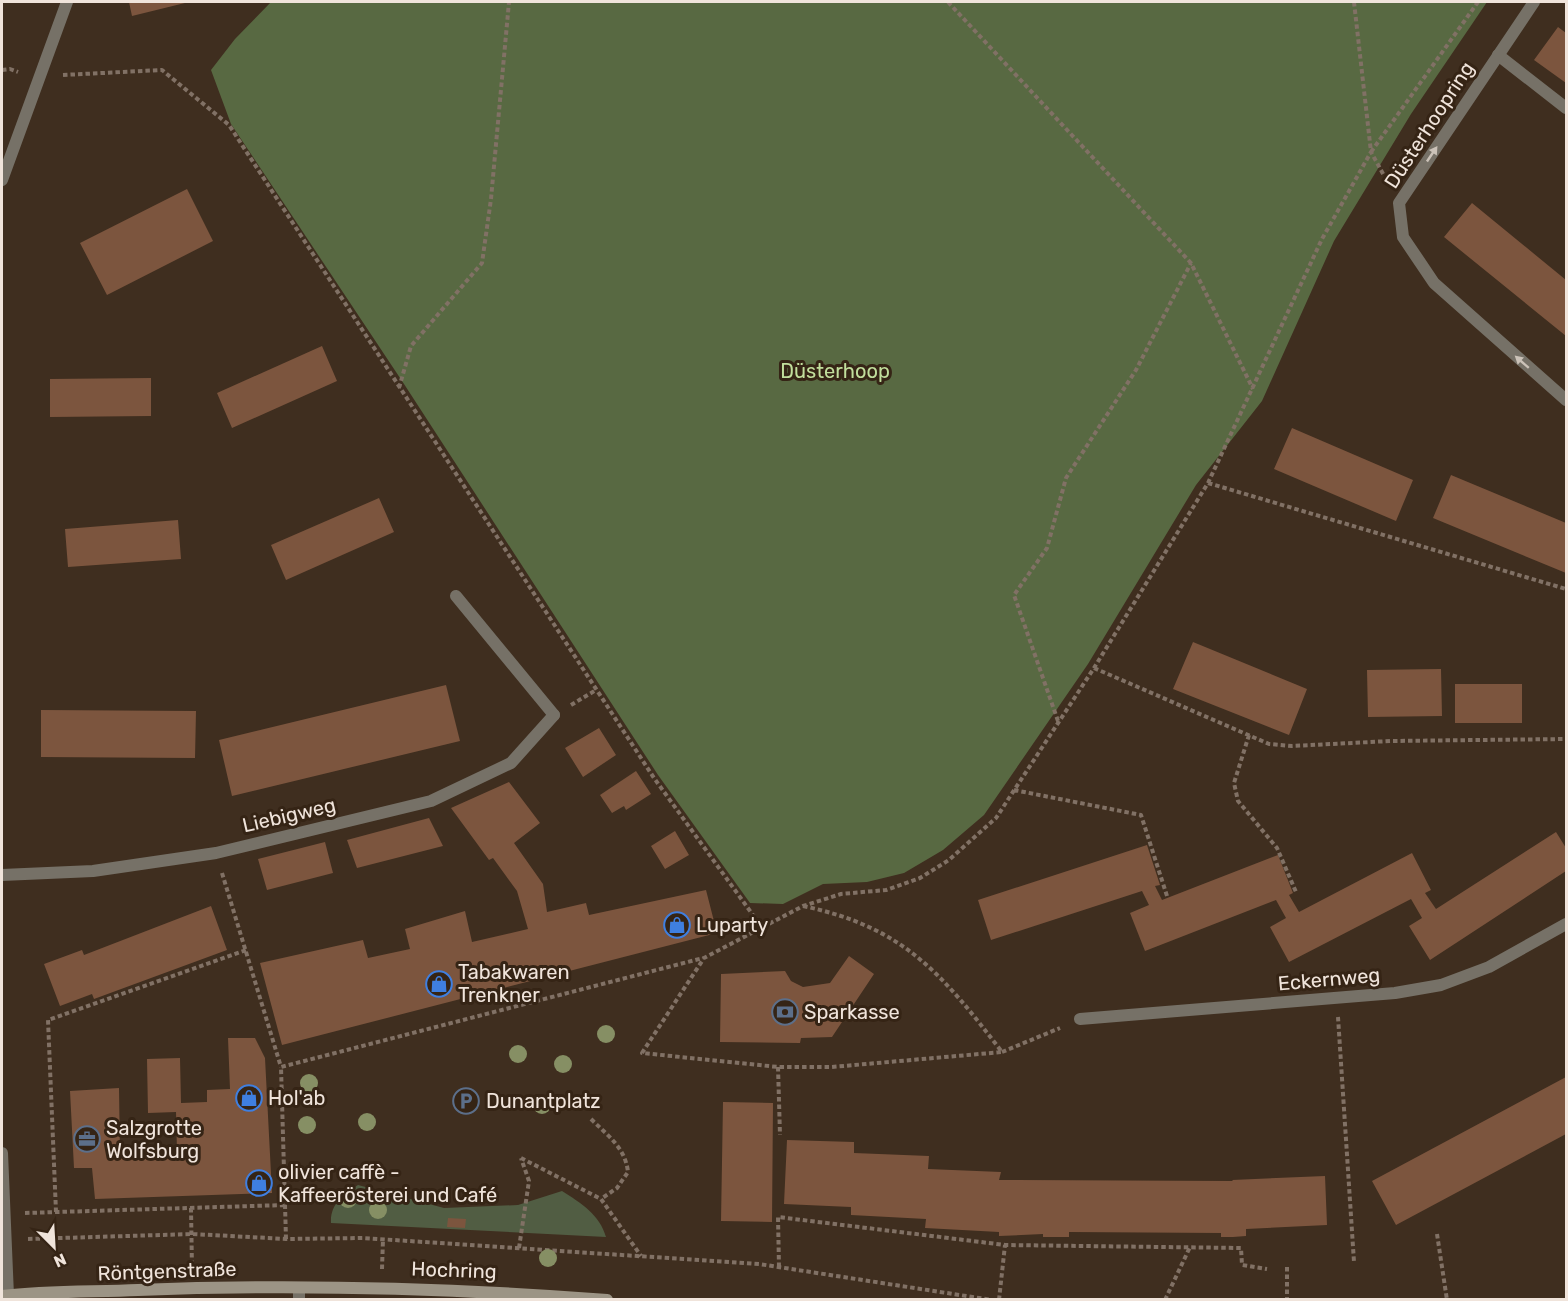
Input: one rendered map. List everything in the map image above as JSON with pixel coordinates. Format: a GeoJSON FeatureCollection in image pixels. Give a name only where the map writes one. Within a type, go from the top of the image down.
{"type":"FeatureCollection","features":[{"type":"Feature","properties":{"kind":"street"},"geometry":{"type":"LineString","coordinates":[[2,180],[67,2]]}},
{"type":"Feature","properties":{"kind":"street","name":"Düsterhoopring"},"geometry":{"type":"LineString","coordinates":[[1534,2],[1399,202],[1403,237],[1434,283],[1566,400]]}},
{"type":"Feature","properties":{"kind":"street","name":"Düsterhoopring"},"geometry":{"type":"LineString","coordinates":[[1498,56],[1566,108]]}},
{"type":"Feature","properties":{"kind":"street","name":"Liebigweg"},"geometry":{"type":"LineString","coordinates":[[2,874],[93,871],[216,853],[431,801],[511,763],[554,715],[456,596]]}},
{"type":"Feature","properties":{"kind":"street","name":"Eckernweg"},"geometry":{"type":"LineString","coordinates":[[1080,1019],[1395,993],[1441,985],[1489,967],[1566,924]]}},
{"type":"Feature","properties":{"kind":"street"},"geometry":{"type":"LineString","coordinates":[[2,1153],[5,1296]]}},
{"type":"Feature","properties":{"kind":"street","name":"Röntgenstraße"},"geometry":{"type":"LineString","coordinates":[[5,1296],[192,1288],[299,1294]]}},
{"type":"Feature","properties":{"kind":"street","name":"Hochring"},"geometry":{"type":"LineString","coordinates":[[299,1294],[488,1291],[607,1299]]}},
{"type":"Feature","properties":{"kind":"path"},"geometry":{"type":"LineString","coordinates":[[399,389],[411,346],[482,263],[491,199],[509,2]]}},
{"type":"Feature","properties":{"kind":"path"},"geometry":{"type":"LineString","coordinates":[[948,2],[1191,263],[1253,390]]}},
{"type":"Feature","properties":{"kind":"path"},"geometry":{"type":"LineString","coordinates":[[1354,2],[1371,152],[1399,202]]}},
{"type":"Feature","properties":{"kind":"path"},"geometry":{"type":"LineString","coordinates":[[282,1066],[704,958],[803,906],[840,894],[886,890],[920,878],[949,860],[996,818],[1094,668],[1208,483],[1322,239],[1371,152],[1478,2]]}},
{"type":"Feature","properties":{"kind":"path"},"geometry":{"type":"LineString","coordinates":[[2,70],[10,69],[28,77],[162,70],[229,125],[654,778],[763,929]]}},
{"type":"Feature","properties":{"kind":"path"},"geometry":{"type":"LineString","coordinates":[[1058,721],[1014,595],[1047,548],[1066,478],[1136,370],[1191,263]]}},
{"type":"Feature","properties":{"kind":"path"},"geometry":{"type":"LineString","coordinates":[[1208,483],[1566,589]]}},
{"type":"Feature","properties":{"kind":"path"},"geometry":{"type":"LineString","coordinates":[[1094,668],[1269,744],[1292,746],[1390,741],[1566,739]]}},
{"type":"Feature","properties":{"kind":"path"},"geometry":{"type":"LineString","coordinates":[[1249,735],[1234,783],[1238,801],[1277,848],[1296,892]]}},
{"type":"Feature","properties":{"kind":"path"},"geometry":{"type":"LineString","coordinates":[[1014,790],[1141,815],[1167,896]]}},
{"type":"Feature","properties":{"kind":"path"},"geometry":{"type":"LineString","coordinates":[[216,853],[282,1066],[286,1239]]}},
{"type":"Feature","properties":{"kind":"path"},"geometry":{"type":"LineString","coordinates":[[803,906],[840,914],[873,928],[914,953],[954,990],[1002,1052]]}},
{"type":"Feature","properties":{"kind":"path"},"geometry":{"type":"LineString","coordinates":[[56,1212],[48,1020],[246,950]]}},
{"type":"Feature","properties":{"kind":"path"},"geometry":{"type":"LineString","coordinates":[[704,958],[642,1053],[778,1067],[832,1067],[1002,1052],[1080,1019]]}},
{"type":"Feature","properties":{"kind":"path"},"geometry":{"type":"LineString","coordinates":[[1337,998],[1354,1262]]}},
{"type":"Feature","properties":{"kind":"path"},"geometry":{"type":"LineString","coordinates":[[778,1067],[780,1135]]}},
{"type":"Feature","properties":{"kind":"path"},"geometry":{"type":"LineString","coordinates":[[591,1119],[619,1145],[627,1159],[628,1172],[617,1188],[601,1199]]}},
{"type":"Feature","properties":{"kind":"path"},"geometry":{"type":"LineString","coordinates":[[519,1248],[529,1181],[521,1158],[601,1199],[641,1256]]}},
{"type":"Feature","properties":{"kind":"path"},"geometry":{"type":"LineString","coordinates":[[4,1214],[285,1205]]}},
{"type":"Feature","properties":{"kind":"path"},"geometry":{"type":"LineString","coordinates":[[191,1208],[192,1288]]}},
{"type":"Feature","properties":{"kind":"path"},"geometry":{"type":"LineString","coordinates":[[778,1267],[778,1217],[1005,1245],[1241,1248],[1242,1265],[1266,1269]]}},
{"type":"Feature","properties":{"kind":"path"},"geometry":{"type":"LineString","coordinates":[[5,1239],[193,1234],[286,1239],[363,1238],[778,1267],[992,1299]]}},
{"type":"Feature","properties":{"kind":"path"},"geometry":{"type":"LineString","coordinates":[[1437,1234],[1447,1299]]}},
{"type":"Feature","properties":{"kind":"path"},"geometry":{"type":"LineString","coordinates":[[999,1299],[1005,1245]]}},
{"type":"Feature","properties":{"kind":"path"},"geometry":{"type":"LineString","coordinates":[[1165,1299],[1190,1247]]}},
{"type":"Feature","properties":{"kind":"path"},"geometry":{"type":"LineString","coordinates":[[1287,1267],[1287,1299]]}},
{"type":"Feature","properties":{"kind":"green space","name":"Düsterhoop"},"geometry":{"type":"Polygon","coordinates":[[[271,2],[1487,2],[1411,114],[1334,241],[1262,401],[1196,485],[1088,664],[984,815],[943,850],[904,873],[867,882],[823,884],[783,904],[750,903],[658,775],[404,384],[231,124],[211,70],[235,39],[271,2]]]}},
{"type":"Feature","properties":{"kind":"green space"},"geometry":{"type":"Polygon","coordinates":[[[358,1185],[444,1208],[518,1205],[562,1191],[583,1205],[594,1216],[606,1237],[331,1223],[335,1205],[358,1185]]]}},
{"type":"Feature","properties":{"kind":"building"},"geometry":{"type":"Polygon","coordinates":[[[129,2],[189,2],[132,16],[129,2]]]}},
{"type":"Feature","properties":{"kind":"building"},"geometry":{"type":"Polygon","coordinates":[[[1558,27],[1566,33],[1566,83],[1534,60],[1558,27]]]}},
{"type":"Feature","properties":{"kind":"building"},"geometry":{"type":"Polygon","coordinates":[[[187,189],[213,241],[107,295],[80,243],[187,189]]]}},
{"type":"Feature","properties":{"kind":"building"},"geometry":{"type":"Polygon","coordinates":[[[1472,203],[1566,280],[1566,336],[1444,237],[1472,203]]]}},
{"type":"Feature","properties":{"kind":"building"},"geometry":{"type":"Polygon","coordinates":[[[322,346],[337,381],[232,428],[217,393],[322,346]]]}},
{"type":"Feature","properties":{"kind":"building"},"geometry":{"type":"Polygon","coordinates":[[[151,378],[151,416],[50,417],[50,379],[151,378]]]}},
{"type":"Feature","properties":{"kind":"building"},"geometry":{"type":"Polygon","coordinates":[[[1292,428],[1413,480],[1396,521],[1274,469],[1292,428]]]}},
{"type":"Feature","properties":{"kind":"building"},"geometry":{"type":"Polygon","coordinates":[[[1451,475],[1566,523],[1566,573],[1433,518],[1451,475]]]}},
{"type":"Feature","properties":{"kind":"building"},"geometry":{"type":"Polygon","coordinates":[[[379,498],[394,532],[286,580],[271,545],[379,498]]]}},
{"type":"Feature","properties":{"kind":"building"},"geometry":{"type":"Polygon","coordinates":[[[178,520],[181,559],[68,567],[65,529],[178,520]]]}},
{"type":"Feature","properties":{"kind":"building"},"geometry":{"type":"Polygon","coordinates":[[[1193,642],[1307,689],[1289,735],[1173,689],[1193,642]]]}},
{"type":"Feature","properties":{"kind":"building"},"geometry":{"type":"Polygon","coordinates":[[[1441,669],[1442,716],[1368,717],[1367,670],[1441,669]]]}},
{"type":"Feature","properties":{"kind":"building"},"geometry":{"type":"Polygon","coordinates":[[[1455,684],[1522,684],[1522,723],[1455,723],[1455,684]]]}},
{"type":"Feature","properties":{"kind":"building"},"geometry":{"type":"Polygon","coordinates":[[[446,685],[460,741],[232,796],[219,740],[446,685]]]}},
{"type":"Feature","properties":{"kind":"building"},"geometry":{"type":"Polygon","coordinates":[[[41,710],[196,711],[195,758],[41,757],[41,710]]]}},
{"type":"Feature","properties":{"kind":"building"},"geometry":{"type":"Polygon","coordinates":[[[599,728],[616,755],[583,777],[565,748],[599,728]]]}},
{"type":"Feature","properties":{"kind":"building"},"geometry":{"type":"Polygon","coordinates":[[[636,771],[651,794],[626,810],[624,806],[612,813],[600,795],[636,771]]]}},
{"type":"Feature","properties":{"kind":"building"},"geometry":{"type":"Polygon","coordinates":[[[509,782],[540,823],[514,843],[543,884],[547,912],[586,903],[589,915],[706,890],[717,933],[282,1045],[260,963],[363,940],[368,958],[410,949],[405,929],[465,911],[472,942],[528,929],[517,891],[493,858],[489,860],[451,808],[509,782]]]}},
{"type":"Feature","properties":{"kind":"building"},"geometry":{"type":"Polygon","coordinates":[[[429,818],[443,846],[357,868],[347,840],[429,818]]]}},
{"type":"Feature","properties":{"kind":"building"},"geometry":{"type":"Polygon","coordinates":[[[675,831],[689,855],[665,869],[651,846],[675,831]]]}},
{"type":"Feature","properties":{"kind":"building"},"geometry":{"type":"Polygon","coordinates":[[[1556,832],[1566,848],[1566,871],[1430,960],[1409,926],[1422,918],[1411,899],[1289,962],[1270,927],[1286,918],[1276,900],[1145,951],[1130,913],[1149,905],[1142,891],[991,940],[978,900],[1147,845],[1160,885],[1155,886],[1162,900],[1278,855],[1293,893],[1289,895],[1299,912],[1412,853],[1431,890],[1425,893],[1436,909],[1556,832]]]}},
{"type":"Feature","properties":{"kind":"building"},"geometry":{"type":"Polygon","coordinates":[[[325,842],[333,873],[267,890],[258,859],[325,842]]]}},
{"type":"Feature","properties":{"kind":"building"},"geometry":{"type":"Polygon","coordinates":[[[211,906],[227,950],[94,999],[92,994],[60,1006],[44,964],[82,950],[84,955],[211,906]]]}},
{"type":"Feature","properties":{"kind":"building","name":"Sparkasse"},"geometry":{"type":"Polygon","coordinates":[[[849,956],[874,974],[832,1037],[801,1038],[800,1043],[720,1042],[721,974],[785,971],[791,981],[803,987],[830,983],[849,956]]]}},
{"type":"Feature","properties":{"kind":"building"},"geometry":{"type":"Polygon","coordinates":[[[228,1038],[255,1038],[265,1058],[272,1193],[95,1199],[92,1168],[74,1168],[70,1091],[119,1088],[120,1155],[177,1152],[176,1112],[148,1113],[147,1059],[180,1058],[181,1103],[207,1102],[207,1090],[230,1089],[228,1038]]]}},
{"type":"Feature","properties":{"kind":"building"},"geometry":{"type":"Polygon","coordinates":[[[1566,1077],[1566,1134],[1396,1225],[1372,1181],[1566,1077]]]}},
{"type":"Feature","properties":{"kind":"building"},"geometry":{"type":"Polygon","coordinates":[[[723,1102],[773,1103],[772,1222],[721,1221],[723,1102]]]}},
{"type":"Feature","properties":{"kind":"building"},"geometry":{"type":"Polygon","coordinates":[[[787,1140],[854,1142],[854,1153],[929,1156],[928,1169],[1001,1172],[999,1180],[1233,1181],[1325,1176],[1327,1225],[1246,1229],[1246,1236],[1233,1237],[1221,1237],[1221,1233],[1069,1232],[1069,1237],[1043,1237],[1043,1234],[999,1236],[999,1232],[925,1228],[926,1219],[851,1215],[851,1207],[784,1204],[787,1140]]]}},
{"type":"Feature","properties":{"kind":"building"},"geometry":{"type":"Polygon","coordinates":[[[448,1218],[466,1219],[465,1228],[447,1227],[448,1218]]]}},
{"type":"Feature","properties":{"kind":"place","name":"Luparty"},"geometry":{"type":"Point","coordinates":[677,925]}},
{"type":"Feature","properties":{"kind":"place","name":"Tabakwaren Trenkner"},"geometry":{"type":"Point","coordinates":[439,984]}},
{"type":"Feature","properties":{"kind":"place","name":"Sparkasse"},"geometry":{"type":"Point","coordinates":[785,1012]}},
{"type":"Feature","properties":{"kind":"place","name":"Hol'ab"},"geometry":{"type":"Point","coordinates":[249,1098]}},
{"type":"Feature","properties":{"kind":"place","name":"Dunantplatz"},"geometry":{"type":"Point","coordinates":[466,1101]}},
{"type":"Feature","properties":{"kind":"place","name":"Salzgrotte Wolfsburg"},"geometry":{"type":"Point","coordinates":[87,1139]}},
{"type":"Feature","properties":{"kind":"place","name":"olivier caffè - Kaffeerösterei und Café"},"geometry":{"type":"Point","coordinates":[259,1183]}}]}
